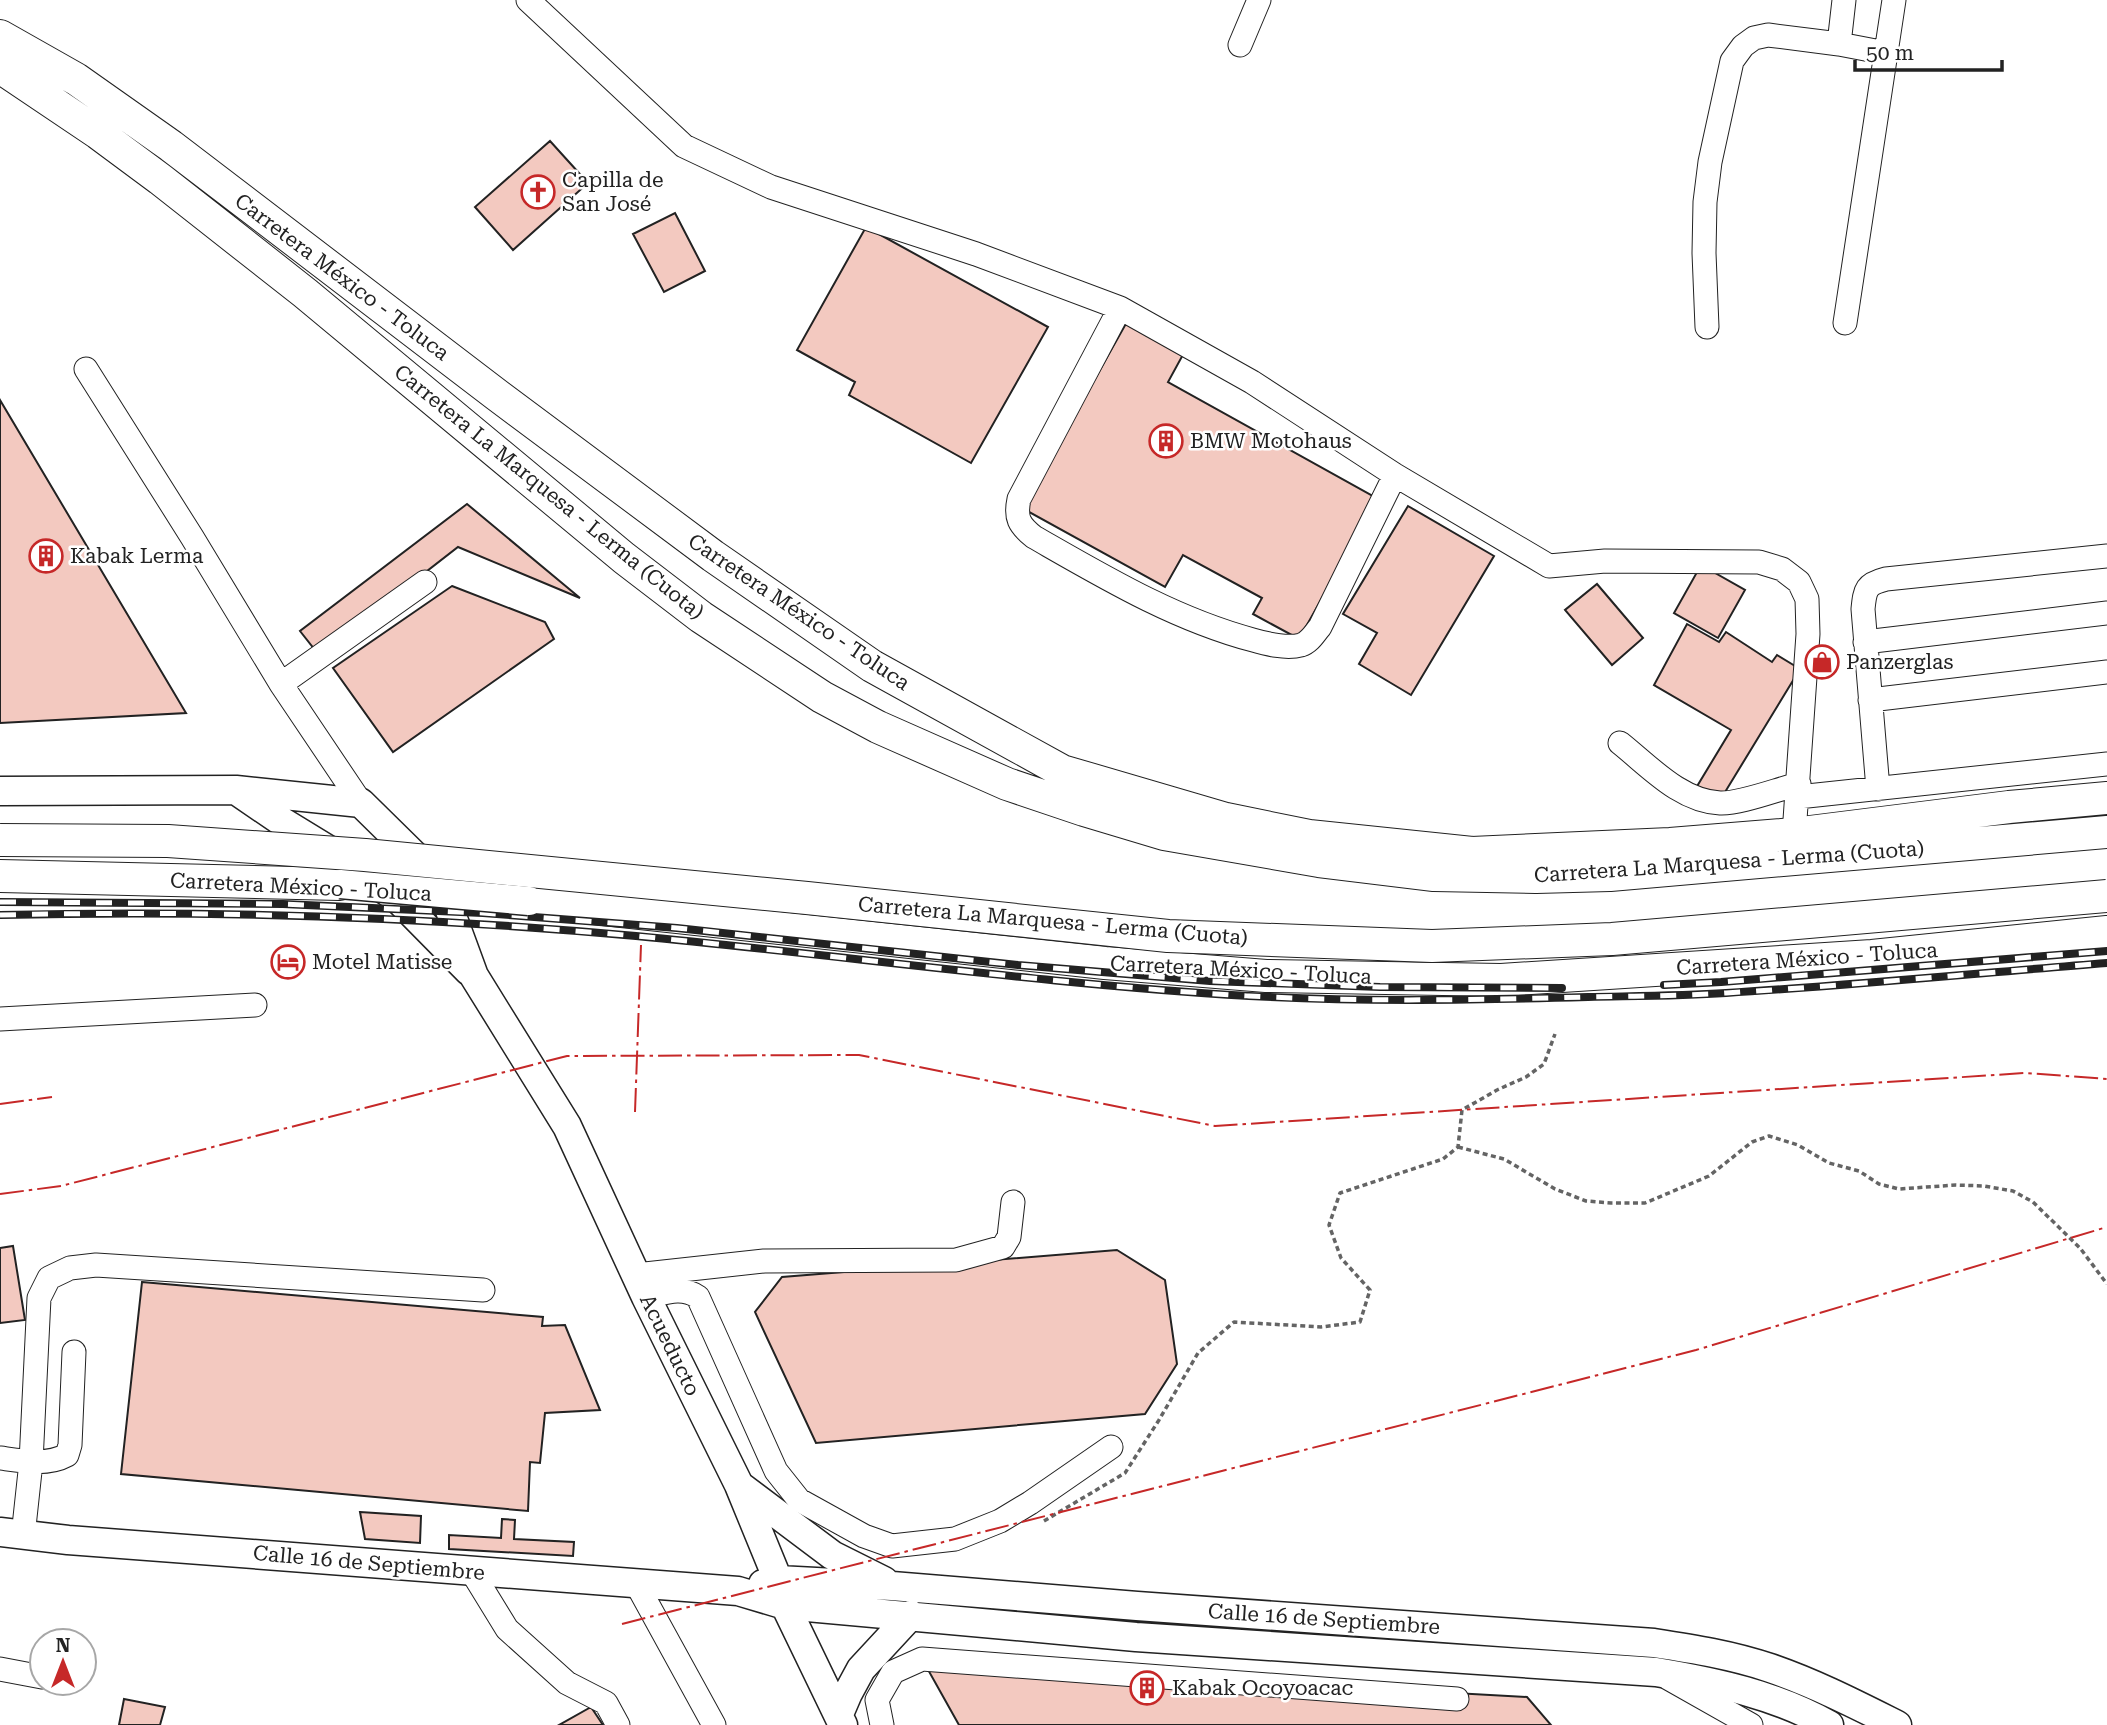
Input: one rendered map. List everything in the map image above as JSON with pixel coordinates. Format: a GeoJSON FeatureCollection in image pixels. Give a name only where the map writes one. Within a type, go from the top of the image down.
{"type":"FeatureCollection","features":[{"type":"Feature","properties":{"kind":"highway","name":"Carretera México - Toluca"},"geometry":{"type":"LineString","coordinates":[[0,36],[76,79],[172,146],[465,371],[724,564],[872,666],[1062,771],[1226,818],[1309,836],[1472,853],[1670,844],[1794,834],[2009,807],[2107,798]]}},
{"type":"Feature","properties":{"kind":"highway","name":"Carretera La Marquesa - Lerma (Cuota)"},"geometry":{"type":"LineString","coordinates":[[0,67],[160,179],[327,311],[624,558],[701,617],[822,697],[889,733],[1007,784],[1164,835],[1319,861],[1434,874],[1536,877],[1610,874],[2107,832]]}},
{"type":"Feature","properties":{"kind":"highway","name":"Carretera La Marquesa - Lerma (Cuota)"},"geometry":{"type":"LineString","coordinates":[[0,840],[168,841],[351,854],[1168,936],[1393,945],[1612,939],[2107,896]]}},
{"type":"Feature","properties":{"kind":"highway","name":"Carretera México - Toluca"},"geometry":{"type":"LineString","coordinates":[[0,876],[340,884]]}},
{"type":"Feature","properties":{"kind":"highway","name":"Carretera México - Toluca"},"geometry":{"type":"LineString","coordinates":[[528,901],[1105,963],[1280,976],[1501,980],[1872,956],[2107,932]]}},
{"type":"Feature","properties":{"kind":"main road"},"geometry":{"type":"LineString","coordinates":[[236,790],[398,899],[474,976]]}},
{"type":"Feature","properties":{"kind":"main road"},"geometry":{"type":"LineString","coordinates":[[0,791],[236,790],[361,803],[423,864],[448,905],[474,976]]}},
{"type":"Feature","properties":{"kind":"main road","name":"Carretera México - Toluca"},"geometry":{"type":"LineString","coordinates":[[340,884],[528,901]]}},
{"type":"Feature","properties":{"kind":"main road","name":"Acueducto"},"geometry":{"type":"LineString","coordinates":[[474,976],[567,1126],[641,1286],[739,1485],[782,1592],[841,1720]]}},
{"type":"Feature","properties":{"kind":"main road"},"geometry":{"type":"LineString","coordinates":[[739,1485],[832,1555],[892,1586]]}},
{"type":"Feature","properties":{"kind":"main road","name":"Calle 16 de Septiembre"},"geometry":{"type":"LineString","coordinates":[[11,1534],[738,1591],[782,1592],[892,1586],[1654,1643],[1713,1652],[1769,1668],[1830,1692],[1897,1725]]}},
{"type":"Feature","properties":{"kind":"main road","name":"Calle 16 de Septiembre"},"geometry":{"type":"LineString","coordinates":[[782,1592],[911,1615],[1150,1638],[1656,1672],[1710,1681],[1764,1696],[1829,1725]]}},
{"type":"Feature","properties":{"kind":"main road"},"geometry":{"type":"LineString","coordinates":[[841,1720],[861,1669],[911,1615]]}},
{"type":"Feature","properties":{"kind":"street"},"geometry":{"type":"LineString","coordinates":[[528,0],[684,146],[771,187],[975,254],[1120,307],[1252,382],[1395,475],[1549,566],[1605,561],[1759,562],[1782,569],[1799,582],[1807,599],[1808,634],[1794,834]]}},
{"type":"Feature","properties":{"kind":"street"},"geometry":{"type":"LineString","coordinates":[[1240,45],[1259,0]]}},
{"type":"Feature","properties":{"kind":"street"},"geometry":{"type":"LineString","coordinates":[[1839,44],[1844,0]]}},
{"type":"Feature","properties":{"kind":"street"},"geometry":{"type":"LineString","coordinates":[[1845,323],[1894,0]]}},
{"type":"Feature","properties":{"kind":"street"},"geometry":{"type":"LineString","coordinates":[[1707,327],[1705,202],[1710,162],[1732,61],[1743,46],[1754,38],[1768,35],[1886,53]]}},
{"type":"Feature","properties":{"kind":"street"},"geometry":{"type":"LineString","coordinates":[[1120,307],[1019,499],[1017,511],[1021,526],[1034,537],[1132,593],[1224,632],[1262,643],[1301,645],[1310,640],[1320,627],[1395,475]]}},
{"type":"Feature","properties":{"kind":"street"},"geometry":{"type":"LineString","coordinates":[[86,369],[281,684],[361,803]]}},
{"type":"Feature","properties":{"kind":"street"},"geometry":{"type":"LineString","coordinates":[[1878,789],[1863,609],[1865,592],[1872,582],[2107,556]]}},
{"type":"Feature","properties":{"kind":"street"},"geometry":{"type":"LineString","coordinates":[[281,684],[425,582]]}},
{"type":"Feature","properties":{"kind":"street"},"geometry":{"type":"LineString","coordinates":[[1865,642],[2107,613]]}},
{"type":"Feature","properties":{"kind":"street"},"geometry":{"type":"LineString","coordinates":[[1870,701],[2107,672]]}},
{"type":"Feature","properties":{"kind":"street"},"geometry":{"type":"LineString","coordinates":[[1619,743],[1683,793],[1721,803],[1798,790],[1878,789],[2107,764]]}},
{"type":"Feature","properties":{"kind":"street"},"geometry":{"type":"LineString","coordinates":[[0,1019],[255,1005]]}},
{"type":"Feature","properties":{"kind":"street"},"geometry":{"type":"LineString","coordinates":[[641,1286],[764,1261],[956,1260],[1003,1247],[1009,1237],[1013,1202]]}},
{"type":"Feature","properties":{"kind":"street"},"geometry":{"type":"LineString","coordinates":[[11,1534],[31,1462],[39,1298],[49,1278],[70,1268],[96,1265],[484,1290]]}},
{"type":"Feature","properties":{"kind":"street"},"geometry":{"type":"LineString","coordinates":[[641,1286],[690,1292],[698,1297],[776,1471],[799,1500],[864,1536],[892,1546],[955,1539],[1000,1521],[1111,1447]]}},
{"type":"Feature","properties":{"kind":"street"},"geometry":{"type":"LineString","coordinates":[[0,1458],[31,1462],[50,1461],[67,1455],[70,1445],[74,1352]]}},
{"type":"Feature","properties":{"kind":"street"},"geometry":{"type":"LineString","coordinates":[[472,1572],[507,1629],[567,1684],[606,1703],[618,1725]]}},
{"type":"Feature","properties":{"kind":"street"},"geometry":{"type":"LineString","coordinates":[[636,1583],[714,1725]]}},
{"type":"Feature","properties":{"kind":"street"},"geometry":{"type":"LineString","coordinates":[[882,1725],[877,1700],[893,1672],[922,1659],[1457,1699]]}},
{"type":"Feature","properties":{"kind":"street"},"geometry":{"type":"LineString","coordinates":[[0,1669],[28,1674]]}},
{"type":"Feature","properties":{"kind":"street"},"geometry":{"type":"LineString","coordinates":[[1656,1672],[1751,1725]]}},
{"type":"Feature","properties":{"kind":"path"},"geometry":{"type":"LineString","coordinates":[[1037,1525],[1125,1473],[1198,1353],[1234,1322],[1321,1327],[1360,1322],[1370,1290],[1341,1258],[1329,1225],[1340,1193],[1443,1159],[1458,1147],[1462,1110],[1545,1065],[1555,1034]]}},
{"type":"Feature","properties":{"kind":"path"},"geometry":{"type":"LineString","coordinates":[[1458,1147],[1504,1159],[1555,1189],[1586,1201],[1646,1203],[1709,1176],[1752,1142],[1769,1136],[1798,1145],[1829,1163],[1859,1171],[1879,1184],[1899,1189],[1956,1185],[2013,1191],[2034,1202],[2080,1248],[2107,1284]]}},
{"type":"Feature","properties":{"kind":"building"},"geometry":{"type":"Polygon","coordinates":[[[550,141],[588,183],[513,250],[475,207],[550,141]]]}},
{"type":"Feature","properties":{"kind":"building"},"geometry":{"type":"Polygon","coordinates":[[[675,213],[705,271],[664,292],[633,234],[675,213]]]}},
{"type":"Feature","properties":{"kind":"building"},"geometry":{"type":"Polygon","coordinates":[[[866,227],[1048,327],[971,463],[849,395],[855,382],[797,350],[866,227]]]}},
{"type":"Feature","properties":{"kind":"building","name":"BMW Motohaus"},"geometry":{"type":"Polygon","coordinates":[[[1128,320],[1185,351],[1168,382],[1378,499],[1299,639],[1253,614],[1262,598],[1183,555],[1165,587],[1022,508],[1128,320]]]}},
{"type":"Feature","properties":{"kind":"building","name":"Kabak Lerma"},"geometry":{"type":"Polygon","coordinates":[[[0,400],[186,713],[0,723],[0,400]]]}},
{"type":"Feature","properties":{"kind":"building"},"geometry":{"type":"Polygon","coordinates":[[[467,504],[580,598],[458,547],[319,655],[300,631],[467,504]]]}},
{"type":"Feature","properties":{"kind":"building"},"geometry":{"type":"Polygon","coordinates":[[[1408,506],[1494,556],[1411,695],[1359,664],[1377,633],[1343,614],[1408,506]]]}},
{"type":"Feature","properties":{"kind":"building"},"geometry":{"type":"Polygon","coordinates":[[[1701,565],[1745,590],[1718,638],[1674,613],[1701,565]]]}},
{"type":"Feature","properties":{"kind":"building"},"geometry":{"type":"Polygon","coordinates":[[[1597,584],[1643,638],[1612,665],[1565,610],[1597,584]]]}},
{"type":"Feature","properties":{"kind":"building"},"geometry":{"type":"Polygon","coordinates":[[[452,586],[545,622],[554,639],[393,752],[333,668],[452,586]]]}},
{"type":"Feature","properties":{"kind":"building"},"geometry":{"type":"Polygon","coordinates":[[[1687,624],[1719,642],[1726,632],[1772,662],[1777,655],[1800,669],[1719,802],[1696,788],[1731,730],[1654,685],[1687,624]]]}},
{"type":"Feature","properties":{"kind":"building"},"geometry":{"type":"Polygon","coordinates":[[[13,1246],[25,1320],[0,1323],[0,1248],[13,1246]]]}},
{"type":"Feature","properties":{"kind":"building"},"geometry":{"type":"Polygon","coordinates":[[[1117,1250],[1165,1280],[1177,1364],[1145,1414],[816,1443],[755,1312],[782,1277],[1117,1250]]]}},
{"type":"Feature","properties":{"kind":"building"},"geometry":{"type":"Polygon","coordinates":[[[142,1282],[543,1317],[542,1326],[565,1325],[600,1410],[545,1413],[540,1463],[530,1462],[528,1511],[121,1474],[142,1282]]]}},
{"type":"Feature","properties":{"kind":"building"},"geometry":{"type":"Polygon","coordinates":[[[360,1512],[421,1516],[420,1543],[365,1539],[360,1512]]]}},
{"type":"Feature","properties":{"kind":"building"},"geometry":{"type":"Polygon","coordinates":[[[502,1519],[515,1520],[514,1539],[574,1542],[573,1556],[449,1549],[449,1535],[501,1538],[502,1519]]]}},
{"type":"Feature","properties":{"kind":"building","name":"Kabak Ocoyoacac"},"geometry":{"type":"Polygon","coordinates":[[[922,1659],[1185,1678],[1527,1697],[1551,1725],[959,1725],[922,1659]]]}},
{"type":"Feature","properties":{"kind":"building"},"geometry":{"type":"Polygon","coordinates":[[[124,1699],[165,1707],[160,1725],[119,1725],[124,1699]]]}},
{"type":"Feature","properties":{"kind":"building"},"geometry":{"type":"Polygon","coordinates":[[[591,1707],[603,1725],[559,1725],[591,1707]]]}},
{"type":"Feature","properties":{"kind":"railway"},"geometry":{"type":"LineString","coordinates":[[0,902],[283,904],[483,913],[677,928],[1018,965],[1210,981],[1380,987],[1562,988]]}},
{"type":"Feature","properties":{"kind":"railway"},"geometry":{"type":"LineString","coordinates":[[0,915],[239,914],[557,929],[1172,991],[1334,999],[1461,1000],[1709,994],[2107,963]]}},
{"type":"Feature","properties":{"kind":"railway"},"geometry":{"type":"LineString","coordinates":[[1664,985],[2107,951]]}},
{"type":"Feature","properties":{"kind":"power"},"geometry":{"type":"LineString","coordinates":[[635,1112],[641,945]]}},
{"type":"Feature","properties":{"kind":"power"},"geometry":{"type":"LineString","coordinates":[[0,1194],[61,1186],[567,1056],[859,1055],[1215,1126],[2025,1073],[2107,1079]]}},
{"type":"Feature","properties":{"kind":"power"},"geometry":{"type":"LineString","coordinates":[[0,1104],[52,1097]]}},
{"type":"Feature","properties":{"kind":"power"},"geometry":{"type":"LineString","coordinates":[[622,1624],[1696,1350],[2107,1227]]}},
{"type":"Feature","properties":{"kind":"place","name":"Capilla de San José"},"geometry":{"type":"Point","coordinates":[538,192]}},
{"type":"Feature","properties":{"kind":"place","name":"BMW Motohaus"},"geometry":{"type":"Point","coordinates":[1166,441]}},
{"type":"Feature","properties":{"kind":"place","name":"Kabak Lerma"},"geometry":{"type":"Point","coordinates":[46,556]}},
{"type":"Feature","properties":{"kind":"place","name":"Panzerglas"},"geometry":{"type":"Point","coordinates":[1822,662]}},
{"type":"Feature","properties":{"kind":"place","name":"Motel Matisse"},"geometry":{"type":"Point","coordinates":[288,962]}},
{"type":"Feature","properties":{"kind":"place","name":"Kabak Ocoyoacac"},"geometry":{"type":"Point","coordinates":[1147,1688]}}]}
